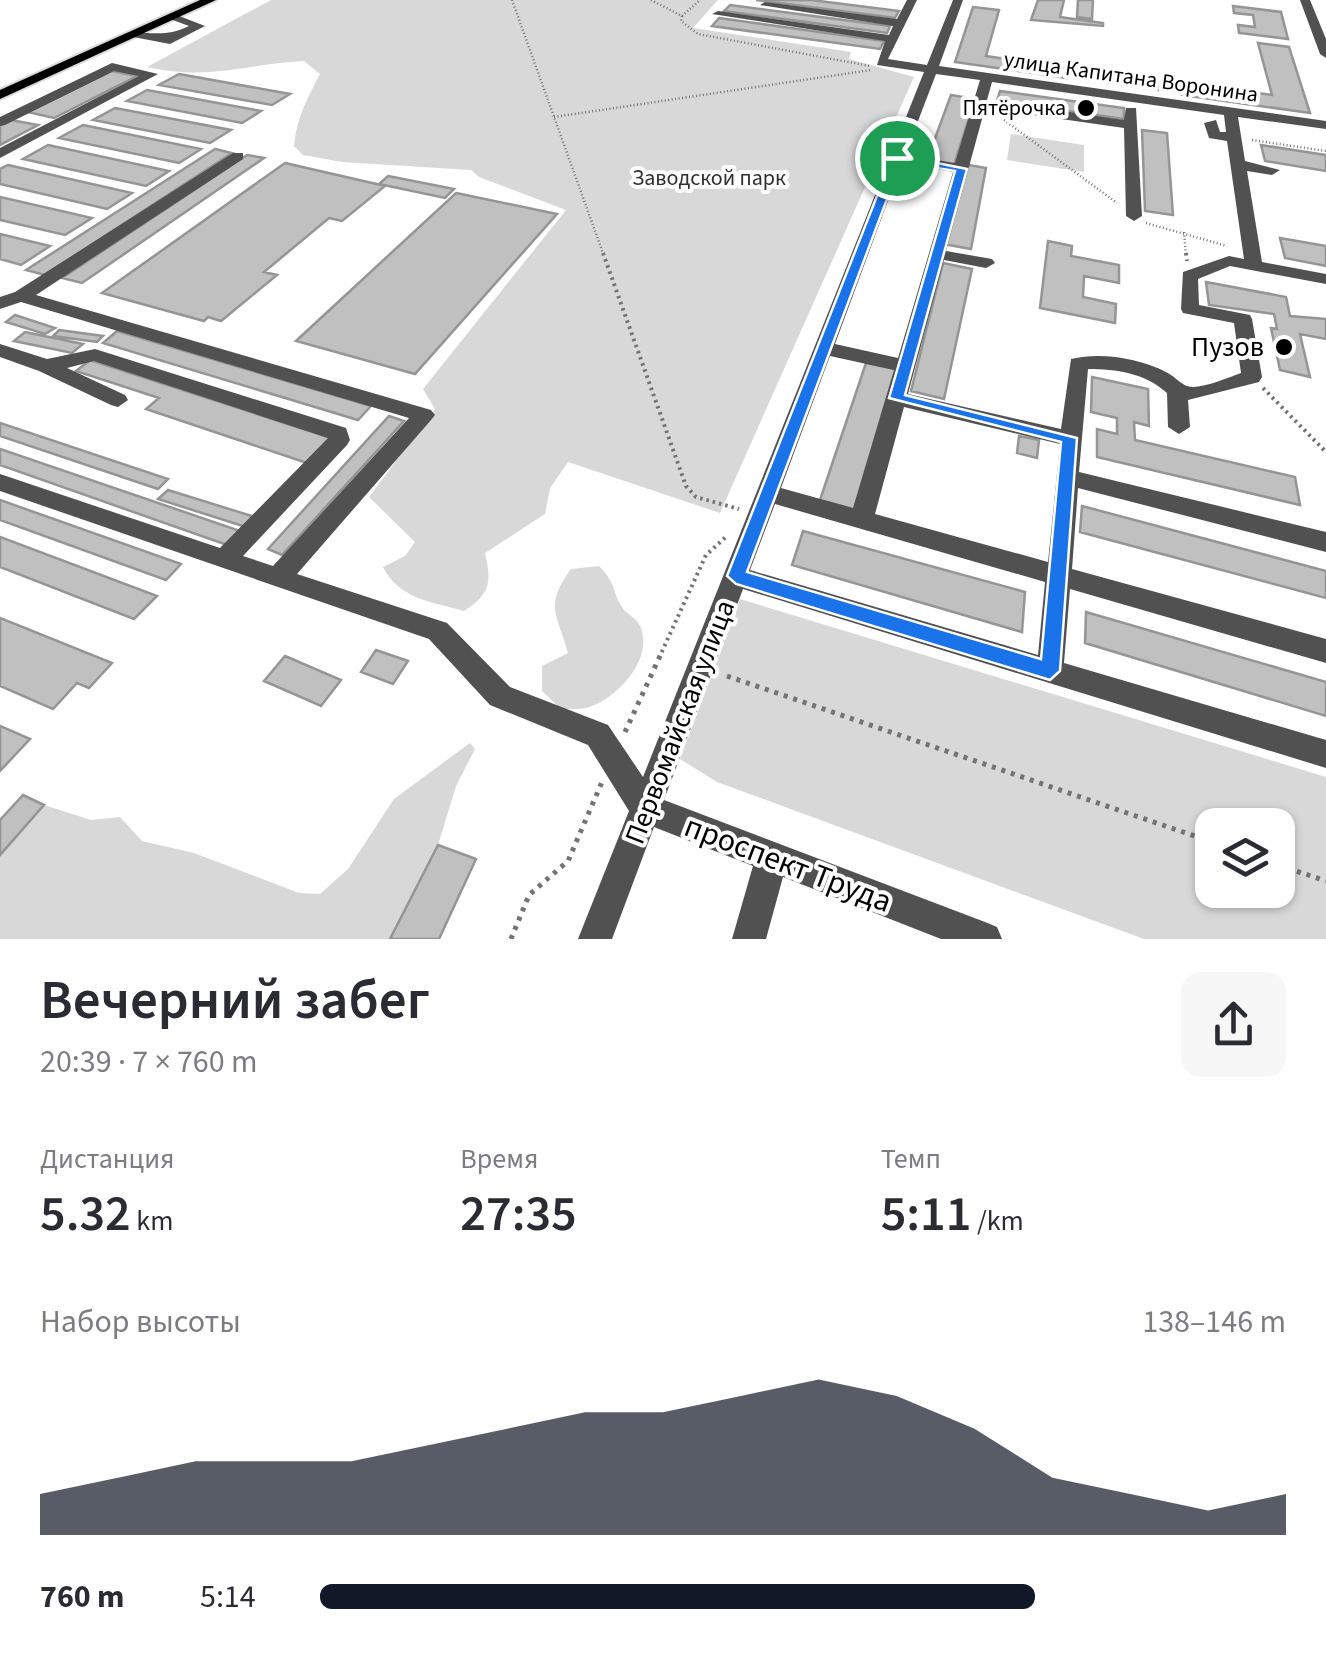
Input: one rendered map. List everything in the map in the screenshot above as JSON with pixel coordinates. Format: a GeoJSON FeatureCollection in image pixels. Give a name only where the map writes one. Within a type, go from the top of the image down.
{"type":"FeatureCollection","features":[{"type":"Feature","properties":{"kind":"main road"},"geometry":{"type":"LineString","coordinates":[[0,95],[210,0]]}},
{"type":"Feature","properties":{"kind":"main road"},"geometry":{"type":"LineString","coordinates":[[4,114],[82,61]]}},
{"type":"Feature","properties":{"kind":"street"},"geometry":{"type":"LineString","coordinates":[[731,0],[718,14],[893,39]]}},
{"type":"Feature","properties":{"kind":"street"},"geometry":{"type":"LineString","coordinates":[[712,28],[886,52],[909,5],[835,0]]}},
{"type":"Feature","properties":{"kind":"street","name":"Первомайская улица"},"geometry":{"type":"LineString","coordinates":[[594,939],[958,0]]}},
{"type":"Feature","properties":{"kind":"street"},"geometry":{"type":"LineString","coordinates":[[1304,0],[1322,32],[1326,54]]}},
{"type":"Feature","properties":{"kind":"street"},"geometry":{"type":"LineString","coordinates":[[750,3],[900,23]]}},
{"type":"Feature","properties":{"kind":"street"},"geometry":{"type":"LineString","coordinates":[[134,36],[170,40],[199,26],[174,17]]}},
{"type":"Feature","properties":{"kind":"street","name":"улица Капитана Воронина"},"geometry":{"type":"LineString","coordinates":[[886,52],[881,62],[1326,125]]}},
{"type":"Feature","properties":{"kind":"street"},"geometry":{"type":"LineString","coordinates":[[0,154],[152,74],[112,66],[4,114]]}},
{"type":"Feature","properties":{"kind":"street"},"geometry":{"type":"LineString","coordinates":[[862,519],[987,77]]}},
{"type":"Feature","properties":{"kind":"street"},"geometry":{"type":"LineString","coordinates":[[1130,98],[1134,216]]}},
{"type":"Feature","properties":{"kind":"street"},"geometry":{"type":"LineString","coordinates":[[980,103],[1131,125]]}},
{"type":"Feature","properties":{"kind":"street"},"geometry":{"type":"LineString","coordinates":[[1230,112],[1254,266]]}},
{"type":"Feature","properties":{"kind":"street"},"geometry":{"type":"LineString","coordinates":[[4,114],[56,124]]}},
{"type":"Feature","properties":{"kind":"street"},"geometry":{"type":"LineString","coordinates":[[1211,123],[1214,134],[1235,138]]}},
{"type":"Feature","properties":{"kind":"street"},"geometry":{"type":"LineString","coordinates":[[10,299],[238,156]]}},
{"type":"Feature","properties":{"kind":"street"},"geometry":{"type":"LineString","coordinates":[[897,158],[961,169]]}},
{"type":"Feature","properties":{"kind":"street"},"geometry":{"type":"LineString","coordinates":[[1239,164],[1272,170]]}},
{"type":"Feature","properties":{"kind":"street"},"geometry":{"type":"LineString","coordinates":[[937,254],[986,263]]}},
{"type":"Feature","properties":{"kind":"street"},"geometry":{"type":"LineString","coordinates":[[1050,671],[1078,364],[1089,361],[1158,376],[1177,391],[1194,394],[1252,378],[1242,320],[1190,309],[1188,276],[1229,261],[1326,279]]}},
{"type":"Feature","properties":{"kind":"street"},"geometry":{"type":"LineString","coordinates":[[10,299],[424,415],[278,578]]}},
{"type":"Feature","properties":{"kind":"street"},"geometry":{"type":"LineString","coordinates":[[824,348],[906,366]]}},
{"type":"Feature","properties":{"kind":"street"},"geometry":{"type":"LineString","coordinates":[[0,350],[46,366],[118,400]]}},
{"type":"Feature","properties":{"kind":"street"},"geometry":{"type":"LineString","coordinates":[[46,366],[95,355],[338,433],[338,440],[224,560]]}},
{"type":"Feature","properties":{"kind":"street"},"geometry":{"type":"LineString","coordinates":[[1177,391],[1179,427]]}},
{"type":"Feature","properties":{"kind":"street"},"geometry":{"type":"LineString","coordinates":[[896,398],[1069,438]]}},
{"type":"Feature","properties":{"kind":"street"},"geometry":{"type":"LineString","coordinates":[[1066,477],[1326,542]]}},
{"type":"Feature","properties":{"kind":"street"},"geometry":{"type":"LineString","coordinates":[[0,482],[438,631],[500,696],[598,735],[646,810]]}},
{"type":"Feature","properties":{"kind":"street"},"geometry":{"type":"LineString","coordinates":[[768,493],[1326,651]]}},
{"type":"Feature","properties":{"kind":"street"},"geometry":{"type":"LineString","coordinates":[[736,576],[1326,754]]}},
{"type":"Feature","properties":{"kind":"street","name":"проспект Труда"},"geometry":{"type":"LineString","coordinates":[[646,810],[985,939]]}},
{"type":"Feature","properties":{"kind":"street"},"geometry":{"type":"LineString","coordinates":[[749,939],[772,858]]}},
{"type":"Feature","properties":{"kind":"path"},"geometry":{"type":"LineString","coordinates":[[512,0],[686,486],[696,497],[739,510]]}},
{"type":"Feature","properties":{"kind":"path"},"geometry":{"type":"LineString","coordinates":[[651,0],[682,16]]}},
{"type":"Feature","properties":{"kind":"path"},"geometry":{"type":"LineString","coordinates":[[554,117],[882,68],[698,34],[681,21],[700,0]]}},
{"type":"Feature","properties":{"kind":"path"},"geometry":{"type":"LineString","coordinates":[[980,103],[1134,216],[1148,224],[1221,241],[1254,266]]}},
{"type":"Feature","properties":{"kind":"path"},"geometry":{"type":"LineString","coordinates":[[1235,138],[1326,151]]}},
{"type":"Feature","properties":{"kind":"path"},"geometry":{"type":"LineString","coordinates":[[1184,232],[1188,276]]}},
{"type":"Feature","properties":{"kind":"path"},"geometry":{"type":"LineString","coordinates":[[1252,378],[1326,452]]}},
{"type":"Feature","properties":{"kind":"path"},"geometry":{"type":"LineString","coordinates":[[727,676],[1195,836]]}},
{"type":"Feature","properties":{"kind":"path"},"geometry":{"type":"LineString","coordinates":[[1295,871],[1326,881]]}},
{"type":"Feature","properties":{"kind":"green space","name":"Заводской парк"},"geometry":{"type":"Polygon","coordinates":[[[271,0],[718,0],[693,28],[851,52],[849,59],[914,77],[720,513],[568,462],[550,488],[545,514],[485,553],[487,587],[464,611],[418,598],[390,578],[383,567],[405,556],[415,542],[369,497],[435,409],[423,389],[566,210],[479,177],[471,170],[342,162],[303,155],[294,146],[295,136],[320,74],[304,61],[209,72],[147,67],[271,0]]]}},
{"type":"Feature","properties":{"kind":"green space"},"geometry":{"type":"Polygon","coordinates":[[[1011,134],[1084,145],[1084,172],[1007,160],[1011,134]]]}},
{"type":"Feature","properties":{"kind":"green space"},"geometry":{"type":"Polygon","coordinates":[[[599,566],[622,607],[639,624],[643,649],[632,673],[614,693],[588,707],[561,709],[542,691],[542,666],[568,653],[555,601],[571,569],[599,566]]]}},
{"type":"Feature","properties":{"kind":"green space"},"geometry":{"type":"Polygon","coordinates":[[[740,599],[1326,777],[1326,939],[1144,939],[717,782],[680,759],[740,599]]]}},
{"type":"Feature","properties":{"kind":"green space"},"geometry":{"type":"Polygon","coordinates":[[[470,743],[475,749],[456,786],[438,845],[390,939],[0,939],[0,855],[44,805],[91,820],[120,817],[142,841],[194,853],[299,893],[320,894],[348,869],[394,799],[470,743]]]}},
{"type":"Feature","properties":{"kind":"building"},"geometry":{"type":"Polygon","coordinates":[[[756,0],[811,0],[899,11],[895,18],[756,0]]]}},
{"type":"Feature","properties":{"kind":"building"},"geometry":{"type":"Polygon","coordinates":[[[1038,0],[1064,0],[1060,17],[1103,26],[1031,20],[1038,0]]]}},
{"type":"Feature","properties":{"kind":"building"},"geometry":{"type":"Polygon","coordinates":[[[1078,0],[1093,0],[1092,19],[1077,17],[1078,0]]]}},
{"type":"Feature","properties":{"kind":"building"},"geometry":{"type":"Polygon","coordinates":[[[730,5],[890,26],[887,33],[724,11],[730,5]]]}},
{"type":"Feature","properties":{"kind":"building"},"geometry":{"type":"Polygon","coordinates":[[[1233,6],[1281,12],[1288,39],[1239,33],[1238,25],[1255,27],[1253,15],[1234,13],[1233,6]]]}},
{"type":"Feature","properties":{"kind":"building"},"geometry":{"type":"Polygon","coordinates":[[[973,7],[999,10],[986,56],[1068,68],[1067,78],[955,62],[973,7]]]}},
{"type":"Feature","properties":{"kind":"building"},"geometry":{"type":"Polygon","coordinates":[[[719,18],[884,41],[880,49],[712,26],[719,18]]]}},
{"type":"Feature","properties":{"kind":"building"},"geometry":{"type":"Polygon","coordinates":[[[1258,43],[1289,47],[1310,113],[1182,95],[1181,82],[1272,95],[1258,43]]]}},
{"type":"Feature","properties":{"kind":"building"},"geometry":{"type":"Polygon","coordinates":[[[1085,67],[1157,77],[1158,90],[1084,79],[1085,67]]]}},
{"type":"Feature","properties":{"kind":"building"},"geometry":{"type":"Polygon","coordinates":[[[112,71],[137,76],[54,118],[28,112],[112,71]]]}},
{"type":"Feature","properties":{"kind":"building"},"geometry":{"type":"Polygon","coordinates":[[[179,74],[290,94],[272,105],[159,85],[179,74]]]}},
{"type":"Feature","properties":{"kind":"building"},"geometry":{"type":"Polygon","coordinates":[[[147,90],[261,111],[242,123],[127,101],[147,90]]]}},
{"type":"Feature","properties":{"kind":"building"},"geometry":{"type":"Polygon","coordinates":[[[1000,91],[1124,108],[1124,119],[997,101],[1000,91]]]}},
{"type":"Feature","properties":{"kind":"building"},"geometry":{"type":"Polygon","coordinates":[[[951,95],[975,99],[954,165],[927,160],[951,95]]]}},
{"type":"Feature","properties":{"kind":"building"},"geometry":{"type":"Polygon","coordinates":[[[115,108],[231,130],[210,143],[93,120],[115,108]]]}},
{"type":"Feature","properties":{"kind":"building"},"geometry":{"type":"Polygon","coordinates":[[[11,120],[38,125],[0,145],[0,125],[11,120]]]}},
{"type":"Feature","properties":{"kind":"building"},"geometry":{"type":"Polygon","coordinates":[[[83,125],[201,149],[179,163],[59,138],[83,125]]]}},
{"type":"Feature","properties":{"kind":"building"},"geometry":{"type":"Polygon","coordinates":[[[1142,130],[1167,133],[1173,215],[1145,211],[1142,130]]]}},
{"type":"Feature","properties":{"kind":"building"},"geometry":{"type":"Polygon","coordinates":[[[48,145],[169,171],[146,186],[23,159],[48,145]]]}},
{"type":"Feature","properties":{"kind":"building"},"geometry":{"type":"Polygon","coordinates":[[[1261,145],[1326,155],[1326,171],[1265,161],[1261,145]]]}},
{"type":"Feature","properties":{"kind":"building"},"geometry":{"type":"Polygon","coordinates":[[[215,149],[232,153],[45,275],[26,270],[215,149]]]}},
{"type":"Feature","properties":{"kind":"building"},"geometry":{"type":"Polygon","coordinates":[[[247,155],[264,158],[82,283],[62,278],[247,155]]]}},
{"type":"Feature","properties":{"kind":"building"},"geometry":{"type":"Polygon","coordinates":[[[285,163],[385,186],[342,221],[329,218],[264,272],[277,275],[221,321],[208,317],[204,321],[102,293],[285,163]]]}},
{"type":"Feature","properties":{"kind":"building"},"geometry":{"type":"Polygon","coordinates":[[[963,164],[986,168],[971,249],[943,244],[963,164]]]}},
{"type":"Feature","properties":{"kind":"building"},"geometry":{"type":"Polygon","coordinates":[[[8,165],[132,193],[107,209],[0,184],[0,169],[8,165]]]}},
{"type":"Feature","properties":{"kind":"building"},"geometry":{"type":"Polygon","coordinates":[[[388,176],[454,189],[445,198],[379,184],[388,176]]]}},
{"type":"Feature","properties":{"kind":"building"},"geometry":{"type":"Polygon","coordinates":[[[456,193],[557,214],[415,374],[296,341],[456,193]]]}},
{"type":"Feature","properties":{"kind":"building"},"geometry":{"type":"Polygon","coordinates":[[[0,197],[92,218],[65,235],[0,220],[0,197]]]}},
{"type":"Feature","properties":{"kind":"building"},"geometry":{"type":"Polygon","coordinates":[[[0,234],[50,246],[21,265],[0,259],[0,234]]]}},
{"type":"Feature","properties":{"kind":"building"},"geometry":{"type":"Polygon","coordinates":[[[1280,238],[1326,246],[1326,266],[1285,258],[1280,238]]]}},
{"type":"Feature","properties":{"kind":"building"},"geometry":{"type":"Polygon","coordinates":[[[1048,241],[1072,246],[1071,256],[1119,265],[1119,283],[1084,276],[1083,297],[1116,304],[1115,323],[1040,308],[1048,241]]]}},
{"type":"Feature","properties":{"kind":"building"},"geometry":{"type":"Polygon","coordinates":[[[943,263],[972,269],[944,399],[911,391],[943,263]]]}},
{"type":"Feature","properties":{"kind":"building"},"geometry":{"type":"Polygon","coordinates":[[[1206,282],[1286,297],[1290,316],[1326,319],[1326,339],[1300,334],[1310,377],[1280,370],[1271,328],[1277,329],[1274,314],[1209,305],[1206,282]]]}},
{"type":"Feature","properties":{"kind":"building"},"geometry":{"type":"Polygon","coordinates":[[[15,315],[55,328],[45,334],[6,322],[15,315]]]}},
{"type":"Feature","properties":{"kind":"building"},"geometry":{"type":"Polygon","coordinates":[[[59,330],[103,336],[97,342],[53,336],[59,330]]]}},
{"type":"Feature","properties":{"kind":"building"},"geometry":{"type":"Polygon","coordinates":[[[117,331],[371,406],[358,420],[103,343],[117,331]]]}},
{"type":"Feature","properties":{"kind":"building"},"geometry":{"type":"Polygon","coordinates":[[[25,332],[83,344],[72,353],[14,341],[25,332]]]}},
{"type":"Feature","properties":{"kind":"building"},"geometry":{"type":"Polygon","coordinates":[[[90,360],[334,439],[310,464],[146,409],[159,398],[76,371],[90,360]]]}},
{"type":"Feature","properties":{"kind":"building"},"geometry":{"type":"Polygon","coordinates":[[[866,363],[900,370],[859,511],[820,500],[866,363]]]}},
{"type":"Feature","properties":{"kind":"building"},"geometry":{"type":"Polygon","coordinates":[[[1092,377],[1148,389],[1149,426],[1134,422],[1135,440],[1295,477],[1300,505],[1097,457],[1097,429],[1117,434],[1117,418],[1091,412],[1092,377]]]}},
{"type":"Feature","properties":{"kind":"building"},"geometry":{"type":"Polygon","coordinates":[[[389,416],[404,421],[282,555],[268,549],[389,416]]]}},
{"type":"Feature","properties":{"kind":"building"},"geometry":{"type":"Polygon","coordinates":[[[0,423],[168,479],[158,489],[0,436],[0,423]]]}},
{"type":"Feature","properties":{"kind":"building"},"geometry":{"type":"Polygon","coordinates":[[[1019,436],[1039,440],[1037,458],[1017,453],[1019,436]]]}},
{"type":"Feature","properties":{"kind":"building"},"geometry":{"type":"Polygon","coordinates":[[[0,449],[243,532],[230,546],[0,465],[0,449]]]}},
{"type":"Feature","properties":{"kind":"building"},"geometry":{"type":"Polygon","coordinates":[[[168,490],[255,517],[246,527],[158,499],[168,490]]]}},
{"type":"Feature","properties":{"kind":"building"},"geometry":{"type":"Polygon","coordinates":[[[0,500],[181,564],[166,580],[0,520],[0,500]]]}},
{"type":"Feature","properties":{"kind":"building"},"geometry":{"type":"Polygon","coordinates":[[[1082,506],[1326,571],[1326,598],[1080,532],[1082,506]]]}},
{"type":"Feature","properties":{"kind":"building"},"geometry":{"type":"Polygon","coordinates":[[[803,531],[1025,592],[1022,632],[792,565],[803,531]]]}},
{"type":"Feature","properties":{"kind":"building"},"geometry":{"type":"Polygon","coordinates":[[[0,537],[157,596],[134,619],[0,567],[0,537]]]}},
{"type":"Feature","properties":{"kind":"building"},"geometry":{"type":"Polygon","coordinates":[[[1086,612],[1326,682],[1326,716],[1085,643],[1086,612]]]}},
{"type":"Feature","properties":{"kind":"building"},"geometry":{"type":"Polygon","coordinates":[[[0,618],[112,663],[89,688],[77,683],[53,709],[0,686],[0,618]]]}},
{"type":"Feature","properties":{"kind":"building"},"geometry":{"type":"Polygon","coordinates":[[[376,650],[408,661],[393,684],[361,672],[376,650]]]}},
{"type":"Feature","properties":{"kind":"building"},"geometry":{"type":"Polygon","coordinates":[[[285,656],[341,680],[321,706],[264,681],[285,656]]]}},
{"type":"Feature","properties":{"kind":"building"},"geometry":{"type":"Polygon","coordinates":[[[0,726],[30,739],[0,771],[0,726]]]}},
{"type":"Feature","properties":{"kind":"building"},"geometry":{"type":"Polygon","coordinates":[[[23,795],[44,805],[0,855],[0,820],[23,795]]]}},
{"type":"Feature","properties":{"kind":"building"},"geometry":{"type":"Polygon","coordinates":[[[438,845],[476,859],[439,939],[390,939],[438,845]]]}},
{"type":"Feature","properties":{"kind":"place","name":"Пятёрочка"},"geometry":{"type":"Point","coordinates":[1086,108]}},
{"type":"Feature","properties":{"kind":"place","name":"Пузов"},"geometry":{"type":"Point","coordinates":[1284,347]}},
{"type":"Feature","properties":{"kind":"route"},"geometry":{"type":"LineString","coordinates":[[897,158],[961,169],[896,398],[1069,438],[1050,671],[736,576],[897,158]]}}]}
